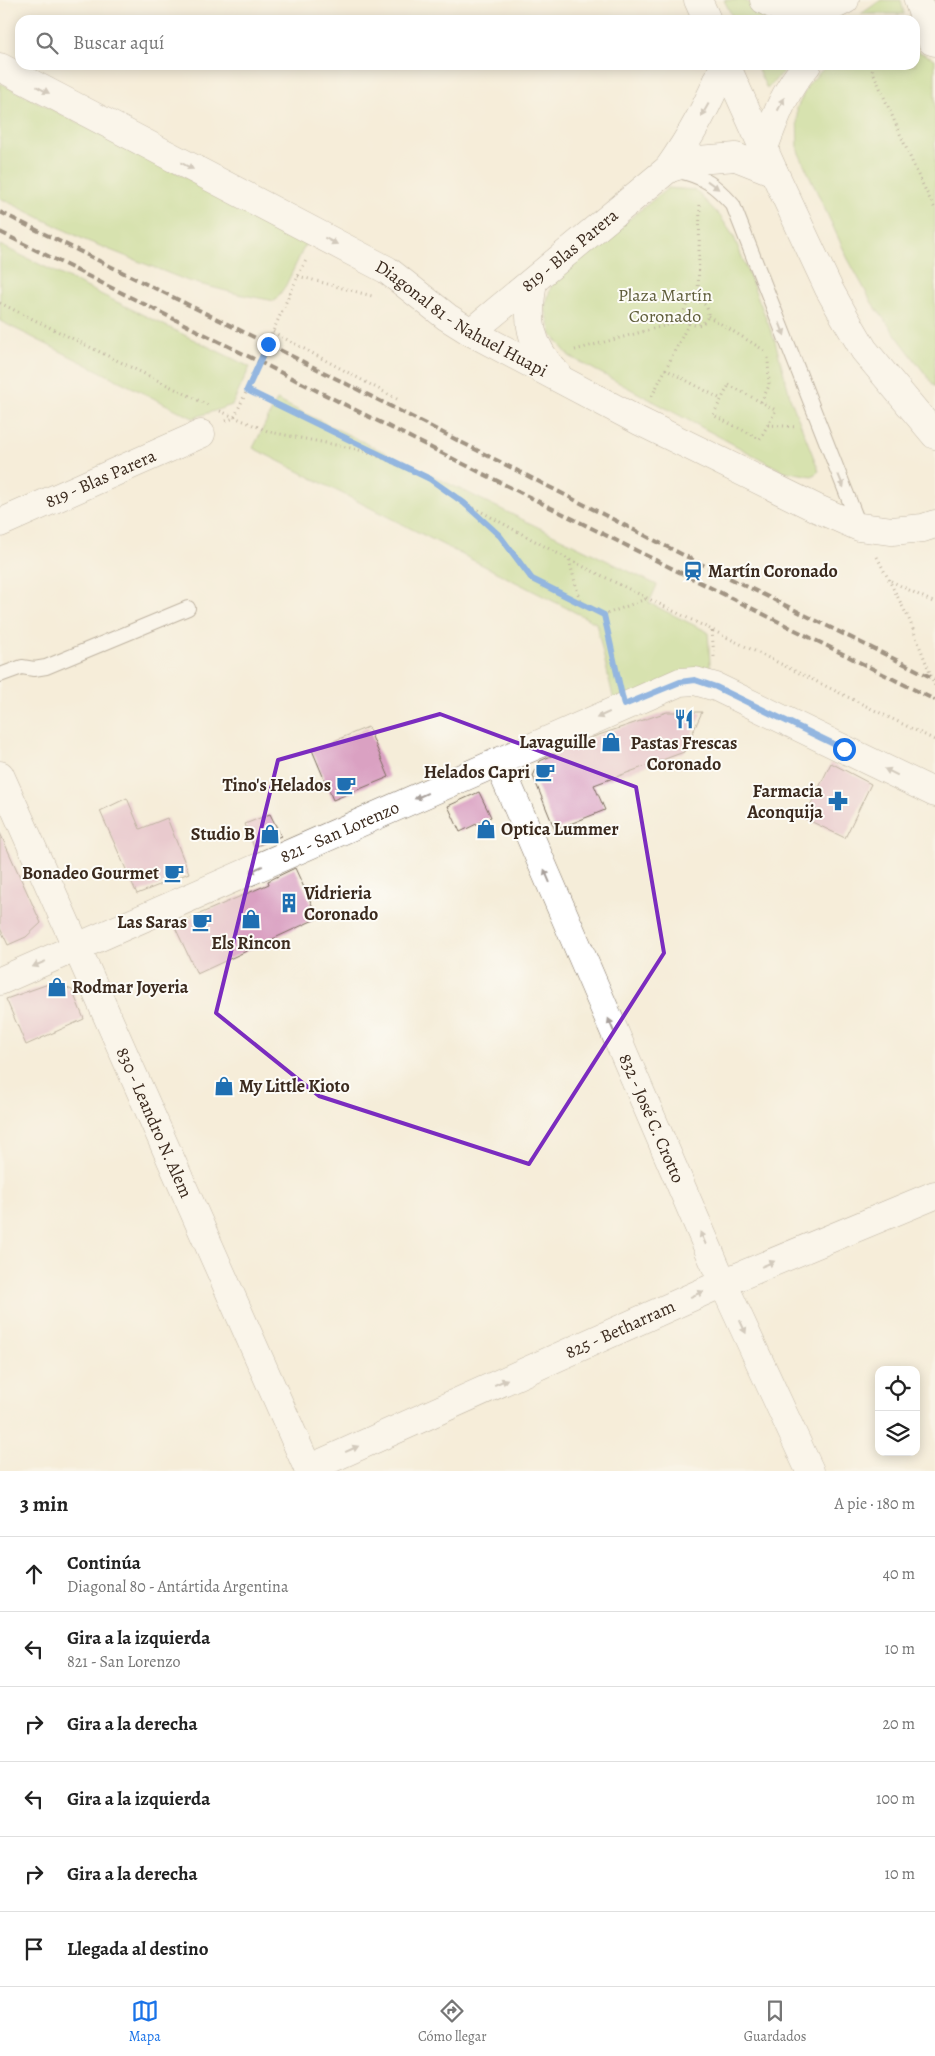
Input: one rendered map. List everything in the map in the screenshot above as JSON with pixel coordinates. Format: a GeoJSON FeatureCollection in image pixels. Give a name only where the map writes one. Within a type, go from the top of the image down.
{"type":"FeatureCollection","features":[{"type":"Feature","properties":{"kind":"street"},"geometry":{"type":"LineString","coordinates":[[698,0],[705,15]]}},
{"type":"Feature","properties":{"kind":"street"},"geometry":{"type":"LineString","coordinates":[[764,0],[787,10],[806,12],[837,6],[845,0]]}},
{"type":"Feature","properties":{"kind":"street"},"geometry":{"type":"LineString","coordinates":[[918,0],[927,40]]}},
{"type":"Feature","properties":{"kind":"street","name":"Diagonal 81 - Nahuel Huapi"},"geometry":{"type":"LineString","coordinates":[[0,67],[387,270],[447,317],[471,332],[639,421],[818,509],[859,526],[892,531],[923,528],[935,524]]}},
{"type":"Feature","properties":{"kind":"street","name":"819 - Blas Parera"},"geometry":{"type":"LineString","coordinates":[[471,332],[668,169],[699,122],[723,70]]}},
{"type":"Feature","properties":{"kind":"street"},"geometry":{"type":"LineString","coordinates":[[727,70],[829,289],[864,350],[935,435]]}},
{"type":"Feature","properties":{"kind":"street"},"geometry":{"type":"LineString","coordinates":[[769,160],[779,108],[794,79],[802,70]]}},
{"type":"Feature","properties":{"kind":"street","name":"819 - Blas Parera"},"geometry":{"type":"LineString","coordinates":[[668,169],[698,160],[721,157],[769,160]]}},
{"type":"Feature","properties":{"kind":"street"},"geometry":{"type":"LineString","coordinates":[[533,282],[529,308],[532,334],[543,359],[562,379]]}},
{"type":"Feature","properties":{"kind":"street","name":"819 - Blas Parera"},"geometry":{"type":"LineString","coordinates":[[0,523],[201,434]]}},
{"type":"Feature","properties":{"kind":"street","name":"821 - San Lorenzo"},"geometry":{"type":"LineString","coordinates":[[0,981],[680,682],[695,680],[716,687],[935,793]]}},
{"type":"Feature","properties":{"kind":"street","name":"832 - José C. Crotto"},"geometry":{"type":"LineString","coordinates":[[498,762],[722,1283],[810,1471]]}},
{"type":"Feature","properties":{"kind":"street","name":"830 - Leandro N. Alem"},"geometry":{"type":"LineString","coordinates":[[0,775],[308,1470]]}},
{"type":"Feature","properties":{"kind":"street","name":"825 - Betharram"},"geometry":{"type":"LineString","coordinates":[[308,1470],[722,1283],[935,1194]]}},
{"type":"Feature","properties":{"kind":"lane"},"geometry":{"type":"LineString","coordinates":[[668,169],[701,176],[716,185],[733,205],[859,526]]}},
{"type":"Feature","properties":{"kind":"lane"},"geometry":{"type":"LineString","coordinates":[[0,675],[22,667],[34,669],[46,667],[188,608]]}},
{"type":"Feature","properties":{"kind":"path"},"geometry":{"type":"LineString","coordinates":[[872,70],[935,209]]}},
{"type":"Feature","properties":{"kind":"path"},"geometry":{"type":"LineString","coordinates":[[698,301],[701,176]]}},
{"type":"Feature","properties":{"kind":"path"},"geometry":{"type":"LineString","coordinates":[[201,434],[234,418],[318,235]]}},
{"type":"Feature","properties":{"kind":"path"},"geometry":{"type":"LineString","coordinates":[[639,421],[687,322],[683,312],[686,304],[694,300],[705,305],[708,316],[798,371]]}},
{"type":"Feature","properties":{"kind":"path"},"geometry":{"type":"LineString","coordinates":[[0,303],[234,418],[270,432],[356,449],[406,468]]}},
{"type":"Feature","properties":{"kind":"path"},"geometry":{"type":"LineString","coordinates":[[543,359],[687,322],[701,324],[708,316]]}},
{"type":"Feature","properties":{"kind":"path"},"geometry":{"type":"LineString","coordinates":[[273,332],[397,399]]}},
{"type":"Feature","properties":{"kind":"path"},"geometry":{"type":"LineString","coordinates":[[761,402],[769,386],[768,353]]}},
{"type":"Feature","properties":{"kind":"path"},"geometry":{"type":"LineString","coordinates":[[665,369],[722,399]]}},
{"type":"Feature","properties":{"kind":"path"},"geometry":{"type":"LineString","coordinates":[[729,385],[761,402],[776,410],[760,439],[713,414],[729,385]]}},
{"type":"Feature","properties":{"kind":"path"},"geometry":{"type":"LineString","coordinates":[[247,390],[430,479],[464,503],[568,559],[935,740]]}},
{"type":"Feature","properties":{"kind":"path"},"geometry":{"type":"LineString","coordinates":[[768,424],[820,428]]}},
{"type":"Feature","properties":{"kind":"path"},"geometry":{"type":"LineString","coordinates":[[464,503],[500,536],[532,579],[604,615],[648,598]]}},
{"type":"Feature","properties":{"kind":"path"},"geometry":{"type":"LineString","coordinates":[[859,526],[891,581],[910,619],[935,686]]}},
{"type":"Feature","properties":{"kind":"path"},"geometry":{"type":"LineString","coordinates":[[568,559],[581,604]]}},
{"type":"Feature","properties":{"kind":"path"},"geometry":{"type":"LineString","coordinates":[[891,581],[935,603]]}},
{"type":"Feature","properties":{"kind":"path"},"geometry":{"type":"LineString","coordinates":[[604,615],[624,705]]}},
{"type":"Feature","properties":{"kind":"highlighted area"},"geometry":{"type":"Polygon","coordinates":[[[440,714],[636,787],[664,953],[529,1164],[319,1096],[216,1013],[278,760],[440,714]]]}},
{"type":"Feature","properties":{"kind":"green space"},"geometry":{"type":"Polygon","coordinates":[[[724,0],[744,0],[766,13],[775,15],[732,15],[724,0]]]}},
{"type":"Feature","properties":{"kind":"green space"},"geometry":{"type":"Polygon","coordinates":[[[881,0],[901,0],[904,14],[861,14],[881,0]]]}},
{"type":"Feature","properties":{"kind":"green space"},"geometry":{"type":"Polygon","coordinates":[[[920,52],[935,59],[935,387],[872,303],[848,259],[798,151],[797,108],[808,85],[822,70],[920,70],[920,52]]]}},
{"type":"Feature","properties":{"kind":"green space"},"geometry":{"type":"Polygon","coordinates":[[[758,70],[784,70],[767,89],[758,70]]]}},
{"type":"Feature","properties":{"kind":"green space"},"geometry":{"type":"Polygon","coordinates":[[[0,83],[308,239],[286,285],[275,301],[188,281],[85,240],[0,198],[0,83]]]}},
{"type":"Feature","properties":{"kind":"green space","name":"Plaza Martín Coronado"},"geometry":{"type":"Polygon","coordinates":[[[668,188],[695,190],[720,216],[734,237],[775,341],[791,400],[819,471],[812,476],[783,471],[569,356],[552,335],[545,307],[553,280],[668,188]]]}},
{"type":"Feature","properties":{"kind":"green space"},"geometry":{"type":"Polygon","coordinates":[[[0,245],[250,367],[232,405],[193,418],[0,321],[0,245]]]}},
{"type":"Feature","properties":{"kind":"green space"},"geometry":{"type":"Polygon","coordinates":[[[277,400],[657,585],[649,603],[708,632],[711,680],[614,701],[596,623],[253,448],[277,400]]]}},
{"type":"Feature","properties":{"kind":"building"},"geometry":{"type":"Polygon","coordinates":[[[667,712],[702,712],[684,752],[594,785],[605,810],[555,830],[533,776],[540,761],[593,737],[667,712]]]}},
{"type":"Feature","properties":{"kind":"building"},"geometry":{"type":"Polygon","coordinates":[[[368,727],[389,777],[333,800],[312,750],[368,727]]]}},
{"type":"Feature","properties":{"kind":"building","name":"Farmacia Aconquija"},"geometry":{"type":"Polygon","coordinates":[[[831,763],[871,784],[845,838],[804,818],[831,763]]]}},
{"type":"Feature","properties":{"kind":"building"},"geometry":{"type":"Polygon","coordinates":[[[479,792],[491,817],[460,832],[448,806],[479,792]]]}},
{"type":"Feature","properties":{"kind":"building"},"geometry":{"type":"Polygon","coordinates":[[[127,798],[140,829],[167,818],[189,873],[137,894],[100,811],[127,798]]]}},
{"type":"Feature","properties":{"kind":"building"},"geometry":{"type":"Polygon","coordinates":[[[270,814],[281,836],[254,847],[245,824],[270,814]]]}},
{"type":"Feature","properties":{"kind":"building"},"geometry":{"type":"Polygon","coordinates":[[[0,833],[41,923],[26,937],[8,945],[0,928],[0,833]]]}},
{"type":"Feature","properties":{"kind":"building"},"geometry":{"type":"Polygon","coordinates":[[[295,868],[318,918],[197,974],[174,925],[269,884],[268,881],[295,868]]]}},
{"type":"Feature","properties":{"kind":"building"},"geometry":{"type":"Polygon","coordinates":[[[54,982],[72,990],[84,1019],[26,1045],[6,999],[54,982]]]}},
{"type":"Feature","properties":{"kind":"railway"},"geometry":{"type":"LineString","coordinates":[[0,212],[268,344],[697,562],[935,679]]}},
{"type":"Feature","properties":{"kind":"railway"},"geometry":{"type":"LineString","coordinates":[[0,232],[935,700]]}},
{"type":"Feature","properties":{"kind":"place","name":"Martín Coronado"},"geometry":{"type":"Point","coordinates":[693,571]}},
{"type":"Feature","properties":{"kind":"place","name":"Pastas Frescas Coronado"},"geometry":{"type":"Point","coordinates":[684,719]}},
{"type":"Feature","properties":{"kind":"place","name":"Lavaguille"},"geometry":{"type":"Point","coordinates":[611,742]}},
{"type":"Feature","properties":{"kind":"place","name":"Helados Capri"},"geometry":{"type":"Point","coordinates":[545,772]}},
{"type":"Feature","properties":{"kind":"place","name":"Tino's Helados"},"geometry":{"type":"Point","coordinates":[346,785]}},
{"type":"Feature","properties":{"kind":"place","name":"Farmacia Aconquija"},"geometry":{"type":"Point","coordinates":[838,801]}},
{"type":"Feature","properties":{"kind":"place","name":"Optica Lummer"},"geometry":{"type":"Point","coordinates":[486,829]}},
{"type":"Feature","properties":{"kind":"place","name":"Studio B"},"geometry":{"type":"Point","coordinates":[270,834]}},
{"type":"Feature","properties":{"kind":"place","name":"Bonadeo Gourmet"},"geometry":{"type":"Point","coordinates":[174,873]}},
{"type":"Feature","properties":{"kind":"place","name":"Vidrieria Coronado"},"geometry":{"type":"Point","coordinates":[289,903]}},
{"type":"Feature","properties":{"kind":"place","name":"Els Rincon"},"geometry":{"type":"Point","coordinates":[251,919]}},
{"type":"Feature","properties":{"kind":"place","name":"Las Saras"},"geometry":{"type":"Point","coordinates":[202,922]}},
{"type":"Feature","properties":{"kind":"place","name":"Rodmar Joyeria"},"geometry":{"type":"Point","coordinates":[57,987]}},
{"type":"Feature","properties":{"kind":"place","name":"My Little Kioto"},"geometry":{"type":"Point","coordinates":[224,1086]}},
{"type":"Feature","properties":{"kind":"route"},"geometry":{"type":"LineString","coordinates":[[268,344],[247,390],[430,479],[464,503],[500,536],[532,579],[604,615],[624,705],[680,682],[695,680],[716,687],[844,749]]}}]}
